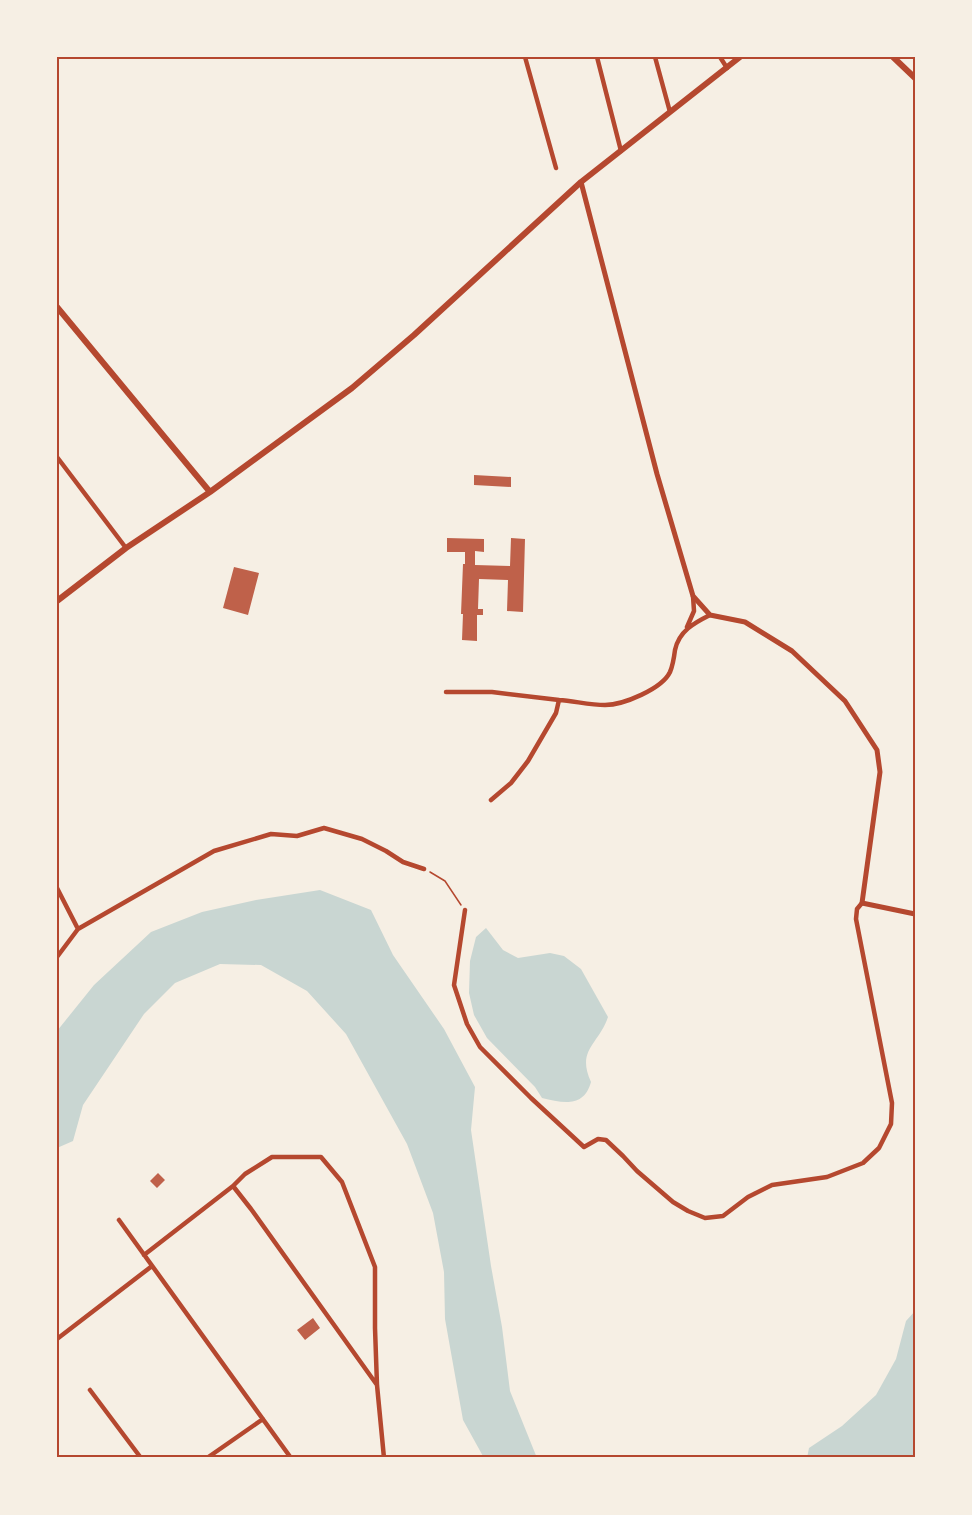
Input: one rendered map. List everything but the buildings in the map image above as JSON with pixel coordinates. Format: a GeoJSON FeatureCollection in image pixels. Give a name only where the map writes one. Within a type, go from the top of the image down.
{"type":"FeatureCollection","features":[{"type":"Feature","properties":{"kind":"main road"},"geometry":{"type":"LineString","coordinates":[[57,601],[126,548],[210,492],[352,388],[581,182],[740,57]]}},
{"type":"Feature","properties":{"kind":"main road"},"geometry":{"type":"LineString","coordinates":[[893,57],[915,78]]}},
{"type":"Feature","properties":{"kind":"main road"},"geometry":{"type":"LineString","coordinates":[[57,307],[210,492]]}},
{"type":"Feature","properties":{"kind":"street"},"geometry":{"type":"LineString","coordinates":[[525,57],[556,168]]}},
{"type":"Feature","properties":{"kind":"street"},"geometry":{"type":"LineString","coordinates":[[597,57],[621,151]]}},
{"type":"Feature","properties":{"kind":"street"},"geometry":{"type":"LineString","coordinates":[[655,57],[670,112]]}},
{"type":"Feature","properties":{"kind":"street"},"geometry":{"type":"LineString","coordinates":[[720,57],[727,68]]}},
{"type":"Feature","properties":{"kind":"street"},"geometry":{"type":"LineString","coordinates":[[581,182],[657,474],[693,596],[694,611],[686,630]]}},
{"type":"Feature","properties":{"kind":"street"},"geometry":{"type":"LineString","coordinates":[[57,457],[126,548]]}},
{"type":"Feature","properties":{"kind":"street"},"geometry":{"type":"LineString","coordinates":[[465,910],[454,985],[467,1024],[480,1047],[584,1147],[598,1139],[606,1140],[667,1197],[688,1211],[705,1218],[723,1216],[748,1197],[772,1185],[827,1177],[863,1163],[879,1148],[891,1124],[892,1102],[856,919],[857,909],[862,903],[880,772],[877,750],[845,701],[792,651],[745,622],[710,615],[693,596]]}},
{"type":"Feature","properties":{"kind":"street"},"geometry":{"type":"LineString","coordinates":[[446,692],[492,692],[607,705],[632,699],[663,681],[669,674],[680,636],[692,625],[710,615]]}},
{"type":"Feature","properties":{"kind":"street"},"geometry":{"type":"LineString","coordinates":[[491,800],[511,783],[528,760],[556,713],[559,700]]}},
{"type":"Feature","properties":{"kind":"street"},"geometry":{"type":"LineString","coordinates":[[57,957],[78,929],[214,851],[272,834],[297,836],[324,828],[362,839],[403,862],[424,869]]}},
{"type":"Feature","properties":{"kind":"street"},"geometry":{"type":"LineString","coordinates":[[57,888],[78,929]]}},
{"type":"Feature","properties":{"kind":"street"},"geometry":{"type":"LineString","coordinates":[[862,903],[915,914]]}},
{"type":"Feature","properties":{"kind":"street"},"geometry":{"type":"LineString","coordinates":[[144,1255],[233,1186],[245,1174],[272,1157],[321,1157],[342,1182],[375,1267],[377,1385],[384,1458]]}},
{"type":"Feature","properties":{"kind":"street"},"geometry":{"type":"LineString","coordinates":[[233,1186],[377,1385]]}},
{"type":"Feature","properties":{"kind":"street"},"geometry":{"type":"LineString","coordinates":[[119,1220],[291,1458]]}},
{"type":"Feature","properties":{"kind":"street"},"geometry":{"type":"LineString","coordinates":[[57,1339],[152,1266]]}},
{"type":"Feature","properties":{"kind":"street"},"geometry":{"type":"LineString","coordinates":[[90,1390],[141,1458]]}},
{"type":"Feature","properties":{"kind":"street"},"geometry":{"type":"LineString","coordinates":[[207,1458],[263,1419]]}},
{"type":"Feature","properties":{"kind":"path"},"geometry":{"type":"LineString","coordinates":[[424,869],[446,881],[465,910]]}},
{"type":"Feature","properties":{"kind":"shaded area"},"geometry":{"type":"Polygon","coordinates":[[[320,890],[371,910],[393,955],[444,1029],[475,1087],[471,1130],[510,1391],[537,1458],[484,1458],[463,1420],[445,1319],[444,1272],[433,1213],[407,1144],[346,1034],[307,991],[261,965],[220,964],[175,983],[144,1014],[83,1105],[73,1141],[57,1148],[57,1031],[94,985],[151,932],[202,912],[256,900],[320,890]]]}},
{"type":"Feature","properties":{"kind":"shaded area"},"geometry":{"type":"Polygon","coordinates":[[[486,928],[503,950],[518,958],[550,953],[564,956],[581,969],[608,1017],[587,1054],[587,1071],[591,1082],[588,1090],[578,1100],[565,1102],[542,1098],[535,1087],[487,1038],[474,1015],[469,993],[470,961],[476,937],[486,928]]]}},
{"type":"Feature","properties":{"kind":"shaded area"},"geometry":{"type":"Polygon","coordinates":[[[915,1311],[915,1454],[911,1458],[807,1458],[809,1448],[842,1426],[876,1395],[896,1359],[906,1321],[915,1311]]]}}]}
